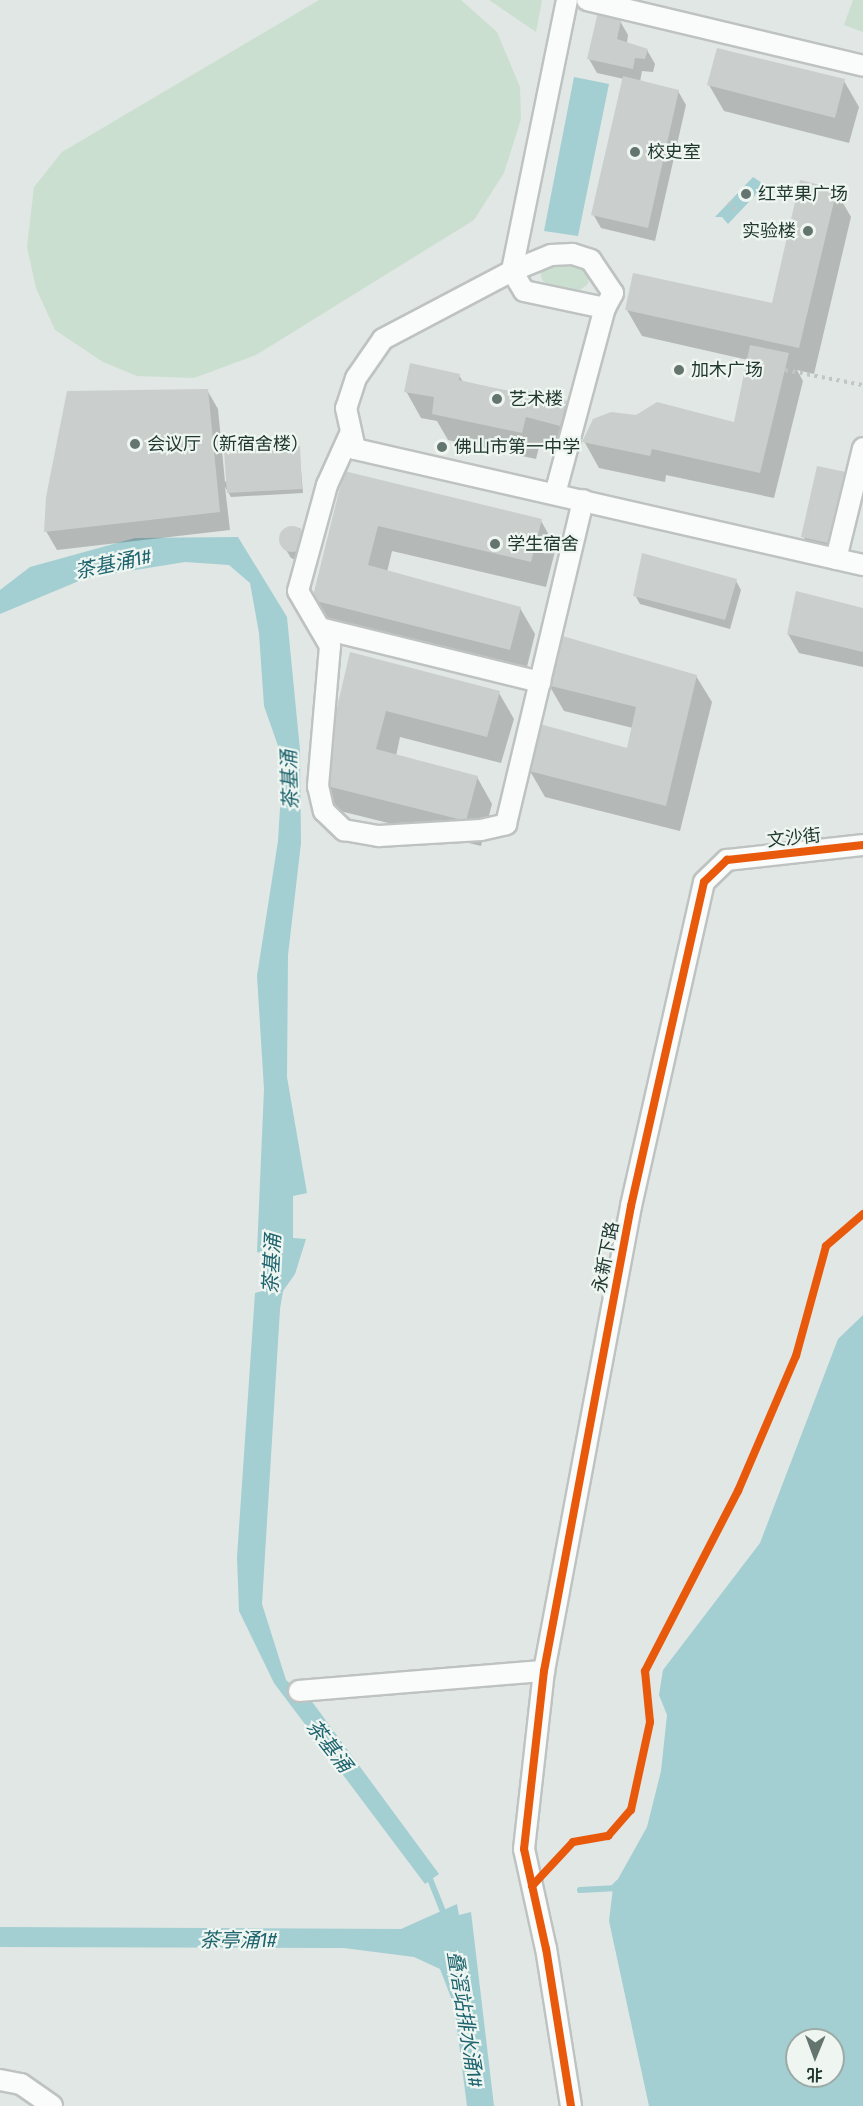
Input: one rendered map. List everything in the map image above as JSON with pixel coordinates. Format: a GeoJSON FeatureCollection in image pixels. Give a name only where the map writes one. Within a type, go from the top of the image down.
{"type":"FeatureCollection","features":[{"type":"Feature","properties":{"kind":"street"},"geometry":{"type":"LineString","coordinates":[[567,0],[512,271],[524,291],[605,308]]}},
{"type":"Feature","properties":{"kind":"street"},"geometry":{"type":"LineString","coordinates":[[587,0],[863,66]]}},
{"type":"Feature","properties":{"kind":"street"},"geometry":{"type":"LineString","coordinates":[[555,494],[605,308],[613,293],[591,260],[572,254],[551,255],[512,271],[383,339],[356,378],[346,408],[355,449],[863,565]]}},
{"type":"Feature","properties":{"kind":"street"},"geometry":{"type":"LineString","coordinates":[[351,432],[327,484],[298,591],[330,646],[318,786],[324,811],[344,831],[379,836],[481,830],[506,824],[583,500]]}},
{"type":"Feature","properties":{"kind":"street"},"geometry":{"type":"LineString","coordinates":[[836,559],[863,448]]}},
{"type":"Feature","properties":{"kind":"street"},"geometry":{"type":"LineString","coordinates":[[320,628],[540,682]]}},
{"type":"Feature","properties":{"kind":"street","name":"文沙街"},"geometry":{"type":"LineString","coordinates":[[727,860],[863,845]]}},
{"type":"Feature","properties":{"kind":"street","name":"永新下路"},"geometry":{"type":"LineString","coordinates":[[571,2106],[546,1948],[524,1849],[544,1671],[639,1171],[704,882],[727,860]]}},
{"type":"Feature","properties":{"kind":"street"},"geometry":{"type":"LineString","coordinates":[[298,1690],[544,1671]]}},
{"type":"Feature","properties":{"kind":"street"},"geometry":{"type":"LineString","coordinates":[[0,2080],[21,2084],[52,2106]]}},
{"type":"Feature","properties":{"kind":"path"},"geometry":{"type":"LineString","coordinates":[[742,190],[752,199]]}},
{"type":"Feature","properties":{"kind":"path"},"geometry":{"type":"LineString","coordinates":[[729,202],[738,212]]}},
{"type":"Feature","properties":{"kind":"path"},"geometry":{"type":"LineString","coordinates":[[785,370],[863,385]]}},
{"type":"Feature","properties":{"kind":"green space"},"geometry":{"type":"Polygon","coordinates":[[[319,0],[461,0],[497,32],[520,87],[521,119],[504,173],[474,220],[256,355],[194,378],[137,376],[103,362],[55,330],[36,288],[27,247],[34,187],[62,152],[319,0]]]}},
{"type":"Feature","properties":{"kind":"green space"},"geometry":{"type":"Polygon","coordinates":[[[489,0],[542,0],[536,32],[489,0]]]}},
{"type":"Feature","properties":{"kind":"green space"},"geometry":{"type":"Polygon","coordinates":[[[853,0],[863,0],[863,32],[844,25],[853,0]]]}},
{"type":"Feature","properties":{"kind":"green space"},"geometry":{"type":"Polygon","coordinates":[[[575,263],[586,267],[589,276],[588,284],[577,292],[550,287],[542,280],[540,270],[549,265],[575,263]]]}},
{"type":"Feature","properties":{"kind":"water"},"geometry":{"type":"Polygon","coordinates":[[[574,77],[609,84],[578,236],[544,231],[574,77]]]}},
{"type":"Feature","properties":{"kind":"water"},"geometry":{"type":"Polygon","coordinates":[[[753,177],[765,185],[728,224],[722,217],[715,217],[753,177]]]}},
{"type":"Feature","properties":{"kind":"water","name":"茶基涌1#"},"geometry":{"type":"Polygon","coordinates":[[[238,537],[287,617],[300,750],[301,843],[288,955],[287,1077],[307,1193],[293,1196],[293,1238],[306,1239],[295,1274],[283,1291],[280,1309],[262,1604],[286,1680],[313,1703],[439,1874],[425,1884],[274,1683],[239,1611],[237,1557],[255,1293],[266,1290],[267,1254],[257,1252],[264,1089],[257,976],[278,841],[283,760],[264,706],[259,633],[250,583],[229,565],[185,562],[86,578],[0,614],[0,590],[30,567],[135,538],[238,537]]]}},
{"type":"Feature","properties":{"kind":"water"},"geometry":{"type":"Polygon","coordinates":[[[863,1315],[863,2106],[649,2106],[609,1921],[613,1888],[647,1827],[661,1771],[667,1715],[659,1695],[663,1670],[760,1543],[838,1339],[863,1315]]]}},
{"type":"Feature","properties":{"kind":"water"},"geometry":{"type":"Polygon","coordinates":[[[457,1904],[459,1915],[471,1912],[494,2106],[467,2106],[454,2005],[440,1969],[414,1957],[344,1948],[0,1947],[0,1927],[401,1929],[457,1904]]]}},
{"type":"Feature","properties":{"kind":"building"},"geometry":{"type":"Polygon","coordinates":[[[598,12],[621,20],[617,39],[648,49],[645,59],[635,58],[633,69],[587,59],[598,12]]]}},
{"type":"Feature","properties":{"kind":"building"},"geometry":{"type":"Polygon","coordinates":[[[717,48],[845,79],[835,118],[707,85],[717,48]]]}},
{"type":"Feature","properties":{"kind":"building","name":"校史室"},"geometry":{"type":"Polygon","coordinates":[[[623,76],[679,90],[648,228],[591,215],[623,76]]]}},
{"type":"Feature","properties":{"kind":"building","name":"实验楼"},"geometry":{"type":"Polygon","coordinates":[[[800,180],[837,189],[799,348],[625,310],[633,273],[772,303],[800,180]]]}},
{"type":"Feature","properties":{"kind":"building"},"geometry":{"type":"Polygon","coordinates":[[[750,345],[789,353],[760,473],[652,449],[650,456],[582,442],[593,419],[611,412],[636,415],[657,402],[734,422],[750,345]]]}},
{"type":"Feature","properties":{"kind":"building","name":"艺术楼"},"geometry":{"type":"Polygon","coordinates":[[[410,363],[460,374],[459,380],[512,392],[513,387],[567,401],[560,426],[526,417],[522,433],[432,414],[434,397],[404,392],[410,363]]]}},
{"type":"Feature","properties":{"kind":"building","name":"会议厅（新宿舍楼）"},"geometry":{"type":"Polygon","coordinates":[[[208,389],[220,512],[44,532],[46,497],[67,391],[208,389]]]}},
{"type":"Feature","properties":{"kind":"building"},"geometry":{"type":"Polygon","coordinates":[[[300,446],[302,489],[227,493],[224,451],[300,446]]]}},
{"type":"Feature","properties":{"kind":"building"},"geometry":{"type":"Polygon","coordinates":[[[817,466],[851,473],[832,544],[801,537],[817,466]]]}},
{"type":"Feature","properties":{"kind":"building","name":"学生宿舍"},"geometry":{"type":"Polygon","coordinates":[[[344,471],[542,519],[531,562],[378,526],[368,565],[521,607],[510,650],[312,600],[344,471]]]}},
{"type":"Feature","properties":{"kind":"building"},"geometry":{"type":"Polygon","coordinates":[[[292,526],[301,530],[305,539],[301,548],[292,552],[283,548],[279,539],[283,530],[292,526]]]}},
{"type":"Feature","properties":{"kind":"building"},"geometry":{"type":"Polygon","coordinates":[[[642,553],[737,579],[725,620],[633,596],[642,553]]]}},
{"type":"Feature","properties":{"kind":"building"},"geometry":{"type":"Polygon","coordinates":[[[796,591],[863,608],[863,652],[787,634],[796,591]]]}},
{"type":"Feature","properties":{"kind":"building"},"geometry":{"type":"Polygon","coordinates":[[[559,635],[697,675],[666,806],[529,771],[540,724],[627,748],[636,707],[547,685],[559,635]]]}},
{"type":"Feature","properties":{"kind":"building"},"geometry":{"type":"Polygon","coordinates":[[[350,652],[500,691],[487,737],[386,711],[376,749],[478,776],[466,821],[319,784],[350,652]]]}},
{"type":"Feature","properties":{"kind":"waterway","name":"茶基涌"},"geometry":{"type":"LineString","coordinates":[[428,1874],[444,1914]]}},
{"type":"Feature","properties":{"kind":"waterway"},"geometry":{"type":"LineString","coordinates":[[580,1890],[613,1888],[618,1883]]}},
{"type":"Feature","properties":{"kind":"cycle path"},"geometry":{"type":"LineString","coordinates":[[571,2106],[546,1949],[524,1849],[544,1671],[631,1206],[704,882],[727,860],[863,845]]}},
{"type":"Feature","properties":{"kind":"cycle path"},"geometry":{"type":"LineString","coordinates":[[532,1886],[573,1842],[608,1836],[631,1810],[650,1722],[645,1671],[738,1491],[796,1356],[826,1246],[863,1214]]}},
{"type":"Feature","properties":{"kind":"place","name":"校史室"},"geometry":{"type":"Point","coordinates":[635,152]}},
{"type":"Feature","properties":{"kind":"place","name":"红苹果广场"},"geometry":{"type":"Point","coordinates":[746,194]}},
{"type":"Feature","properties":{"kind":"place","name":"实验楼"},"geometry":{"type":"Point","coordinates":[808,231]}},
{"type":"Feature","properties":{"kind":"place","name":"加木广场"},"geometry":{"type":"Point","coordinates":[679,370]}},
{"type":"Feature","properties":{"kind":"place","name":"艺术楼"},"geometry":{"type":"Point","coordinates":[497,399]}},
{"type":"Feature","properties":{"kind":"place","name":"会议厅（新宿舍楼）"},"geometry":{"type":"Point","coordinates":[135,444]}},
{"type":"Feature","properties":{"kind":"place","name":"佛山市第一中学"},"geometry":{"type":"Point","coordinates":[442,447]}},
{"type":"Feature","properties":{"kind":"place","name":"学生宿舍"},"geometry":{"type":"Point","coordinates":[495,544]}},
{"type":"Feature","properties":{"kind":"water label","name":"茶亭涌1#"},"geometry":{"type":"Point","coordinates":[238,1940]}},
{"type":"Feature","properties":{"kind":"water label","name":"叠滘站排水涌1#"},"geometry":{"type":"Point","coordinates":[465,2019]}}]}
